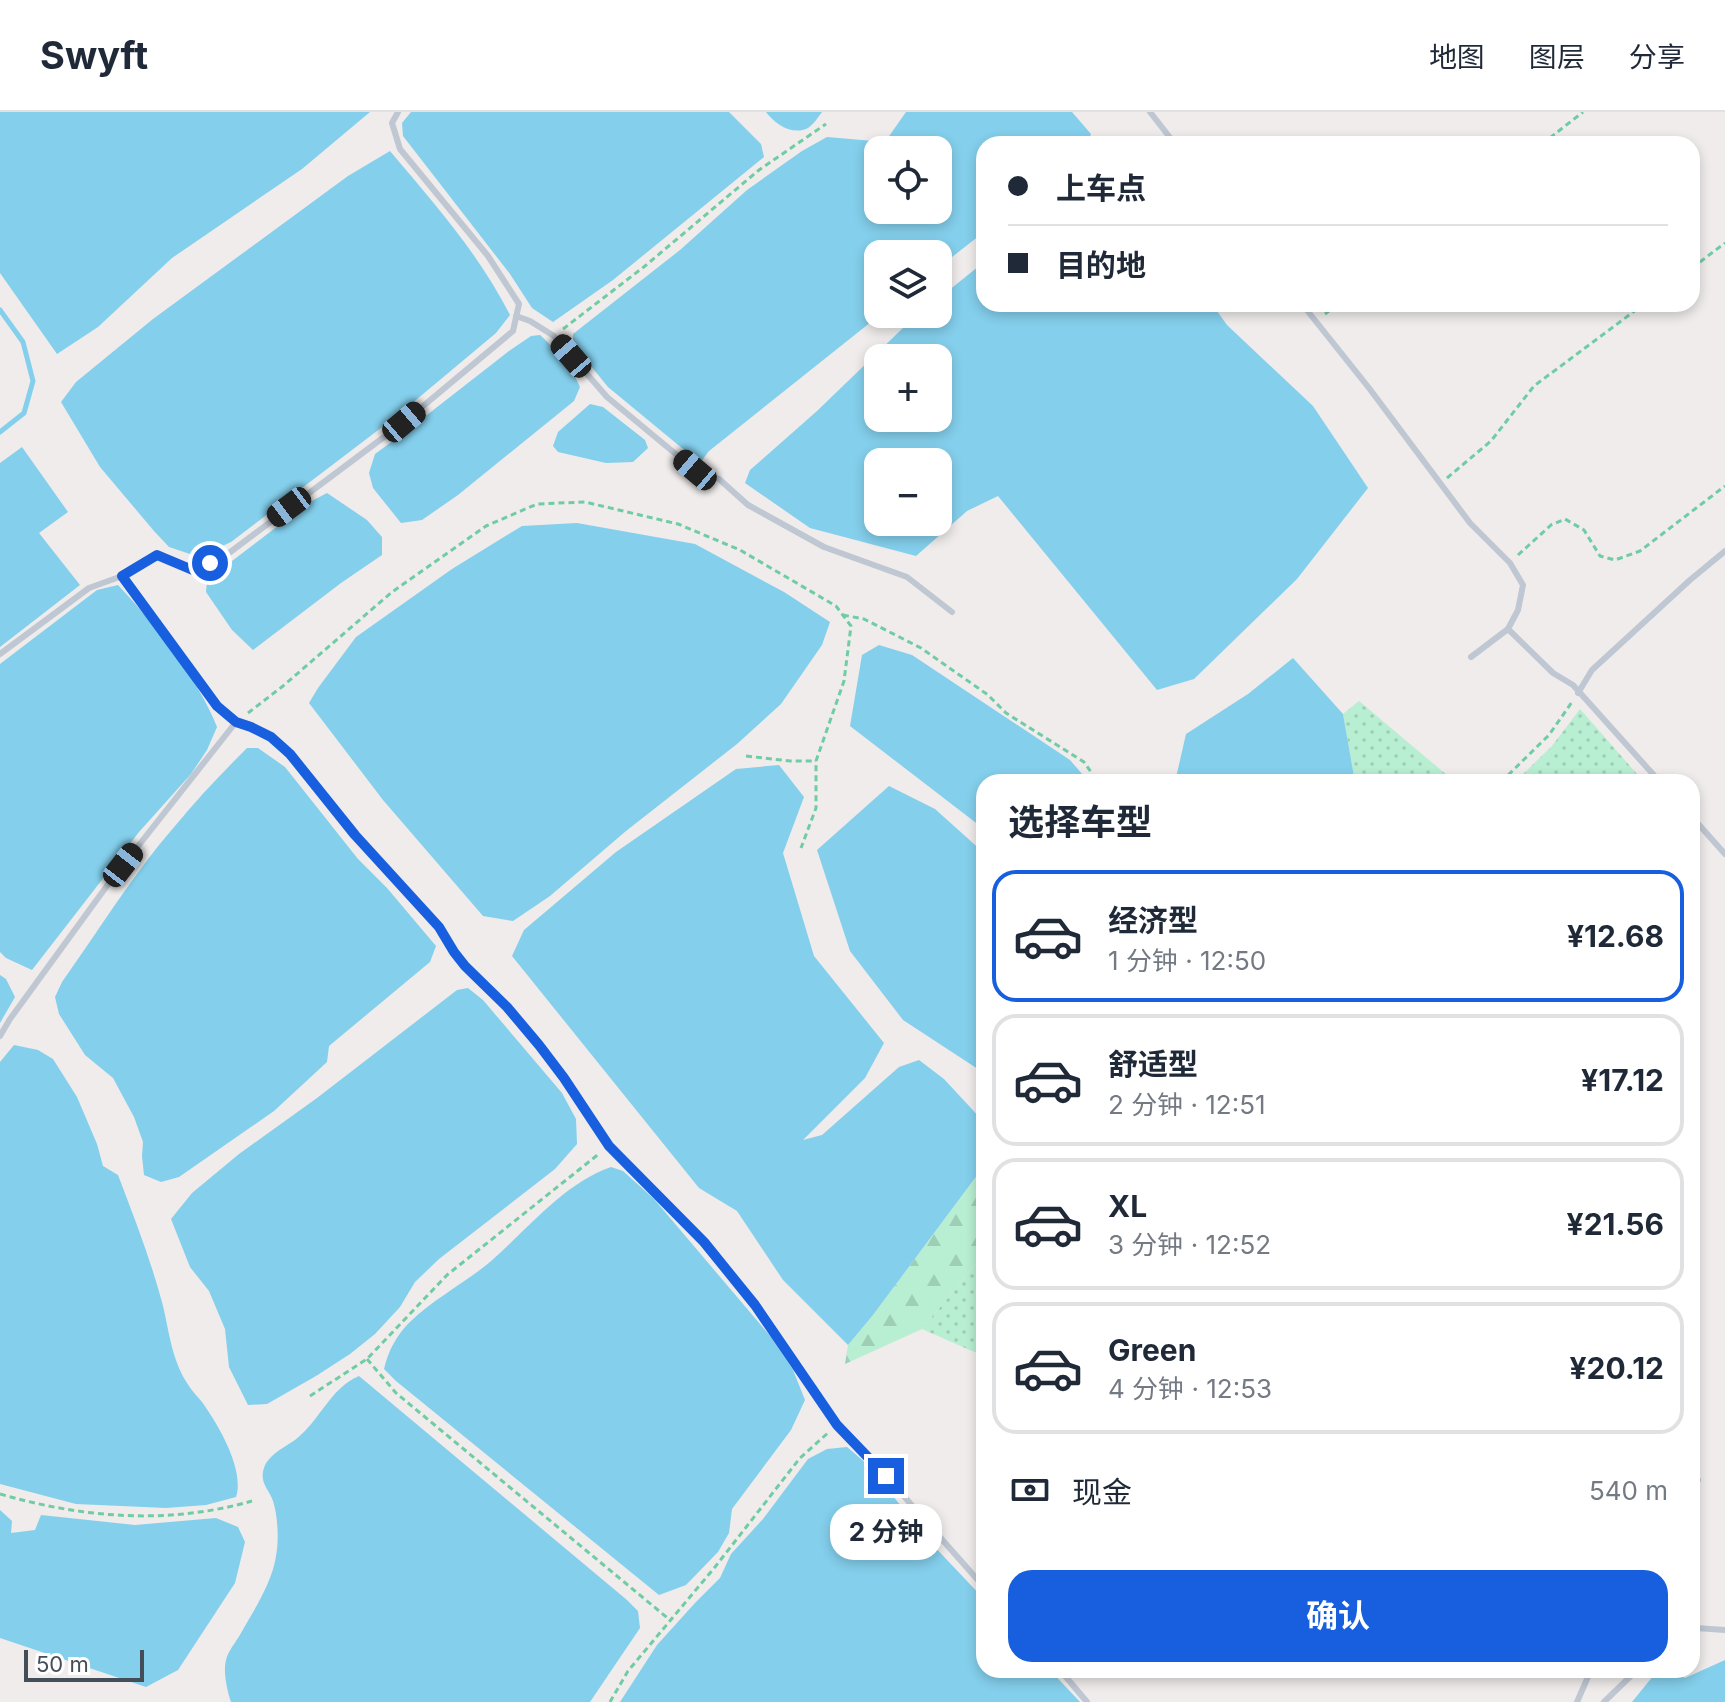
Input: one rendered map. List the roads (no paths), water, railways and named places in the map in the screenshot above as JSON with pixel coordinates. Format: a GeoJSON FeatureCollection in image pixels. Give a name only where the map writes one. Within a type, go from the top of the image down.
{"type":"FeatureCollection","features":[{"type":"Feature","properties":{"kind":"lane"},"geometry":{"type":"LineString","coordinates":[[0,654],[89,588],[122,576],[157,555],[195,571],[225,556],[404,422],[513,331],[519,304],[488,256],[400,149],[392,123],[398,112]]}},
{"type":"Feature","properties":{"kind":"lane"},"geometry":{"type":"LineString","coordinates":[[1150,112],[1169,136]]}},
{"type":"Feature","properties":{"kind":"lane"},"geometry":{"type":"LineString","coordinates":[[1309,312],[1470,523],[1510,563],[1523,585],[1518,610],[1508,629],[1471,657]]}},
{"type":"Feature","properties":{"kind":"lane"},"geometry":{"type":"LineString","coordinates":[[516,316],[554,336],[607,397],[695,470],[719,479],[748,505],[824,547],[907,577],[952,612]]}},
{"type":"Feature","properties":{"kind":"lane"},"geometry":{"type":"LineString","coordinates":[[1578,693],[1592,670],[1725,551]]}},
{"type":"Feature","properties":{"kind":"lane"},"geometry":{"type":"LineString","coordinates":[[122,576],[217,706],[236,722],[271,737],[290,754],[355,835],[439,927],[465,966],[507,1007],[539,1045],[609,1146],[704,1242],[755,1305],[837,1425],[976,1578]]}},
{"type":"Feature","properties":{"kind":"lane"},"geometry":{"type":"LineString","coordinates":[[1508,629],[1553,673],[1573,685],[1653,774]]}},
{"type":"Feature","properties":{"kind":"lane"},"geometry":{"type":"LineString","coordinates":[[0,1036],[109,883],[236,722]]}},
{"type":"Feature","properties":{"kind":"lane"},"geometry":{"type":"LineString","coordinates":[[1700,826],[1725,854]]}},
{"type":"Feature","properties":{"kind":"lane"},"geometry":{"type":"LineString","coordinates":[[1700,1628],[1725,1630]]}},
{"type":"Feature","properties":{"kind":"lane"},"geometry":{"type":"LineString","coordinates":[[1067,1678],[1087,1702]]}},
{"type":"Feature","properties":{"kind":"lane"},"geometry":{"type":"LineString","coordinates":[[1577,1702],[1588,1678]]}},
{"type":"Feature","properties":{"kind":"lane"},"geometry":{"type":"LineString","coordinates":[[1604,1702],[1629,1678]]}},
{"type":"Feature","properties":{"kind":"water"},"geometry":{"type":"Polygon","coordinates":[[[0,112],[370,112],[302,169],[172,258],[98,327],[57,354],[0,273],[0,112]]]}},
{"type":"Feature","properties":{"kind":"water"},"geometry":{"type":"Polygon","coordinates":[[[411,112],[729,112],[761,144],[764,157],[613,280],[553,322],[532,308],[510,274],[403,136],[402,123],[411,112]]]}},
{"type":"Feature","properties":{"kind":"water"},"geometry":{"type":"Polygon","coordinates":[[[766,112],[822,112],[808,128],[796,131],[774,121],[766,112]]]}},
{"type":"Feature","properties":{"kind":"water"},"geometry":{"type":"Polygon","coordinates":[[[906,112],[1072,112],[1091,134],[976,136],[976,238],[952,257],[952,240],[864,240],[864,328],[709,451],[700,463],[608,387],[573,344],[573,334],[680,250],[747,190],[827,137],[864,140],[864,224],[952,224],[952,136],[889,136],[906,112]]]}},
{"type":"Feature","properties":{"kind":"water"},"geometry":{"type":"Polygon","coordinates":[[[390,151],[470,250],[510,315],[496,333],[398,415],[231,542],[199,557],[169,547],[100,467],[61,402],[76,382],[153,319],[348,176],[390,151]]]}},
{"type":"Feature","properties":{"kind":"water"},"geometry":{"type":"Polygon","coordinates":[[[976,268],[976,312],[1218,312],[1227,325],[1313,406],[1368,488],[1297,579],[1194,679],[1157,690],[998,496],[967,511],[952,524],[952,448],[864,448],[864,536],[939,536],[916,556],[810,528],[745,483],[750,470],[864,366],[864,432],[952,432],[952,344],[886,344],[903,328],[952,328],[952,288],[976,268]]]}},
{"type":"Feature","properties":{"kind":"water"},"geometry":{"type":"Polygon","coordinates":[[[540,335],[563,359],[576,379],[580,387],[574,401],[458,495],[422,520],[401,523],[373,488],[369,473],[375,454],[509,351],[531,336],[540,335]]]}},
{"type":"Feature","properties":{"kind":"water"},"geometry":{"type":"Polygon","coordinates":[[[590,404],[603,407],[645,440],[648,448],[633,462],[606,463],[558,452],[553,446],[558,432],[590,404]]]}},
{"type":"Feature","properties":{"kind":"water"},"geometry":{"type":"Polygon","coordinates":[[[22,447],[68,512],[39,533],[80,585],[0,647],[0,463],[22,447]]]}},
{"type":"Feature","properties":{"kind":"water"},"geometry":{"type":"Polygon","coordinates":[[[327,493],[367,520],[382,537],[382,555],[253,650],[232,630],[206,592],[207,580],[308,503],[327,493]]]}},
{"type":"Feature","properties":{"kind":"water"},"geometry":{"type":"Polygon","coordinates":[[[577,523],[695,544],[784,592],[830,622],[822,645],[781,704],[737,744],[626,831],[550,896],[513,921],[483,916],[383,800],[309,703],[356,637],[452,569],[522,526],[577,523]]]}},
{"type":"Feature","properties":{"kind":"water"},"geometry":{"type":"Polygon","coordinates":[[[118,585],[174,652],[199,690],[217,727],[191,774],[139,832],[32,970],[0,952],[0,664],[97,590],[118,585]]]}},
{"type":"Feature","properties":{"kind":"water"},"geometry":{"type":"Polygon","coordinates":[[[879,645],[912,655],[1070,760],[1082,774],[976,774],[976,823],[850,726],[862,655],[879,645]]]}},
{"type":"Feature","properties":{"kind":"water"},"geometry":{"type":"Polygon","coordinates":[[[1293,658],[1343,714],[1354,774],[1177,774],[1186,734],[1248,694],[1293,658]]]}},
{"type":"Feature","properties":{"kind":"water"},"geometry":{"type":"Polygon","coordinates":[[[247,748],[258,748],[285,767],[358,859],[436,946],[430,962],[329,1046],[327,1062],[274,1111],[179,1177],[161,1182],[144,1175],[143,1142],[134,1117],[113,1078],[85,1055],[59,1014],[55,997],[62,982],[145,863],[192,806],[247,748]]]}},
{"type":"Feature","properties":{"kind":"water"},"geometry":{"type":"Polygon","coordinates":[[[779,765],[804,797],[783,853],[814,956],[884,1043],[865,1078],[803,1140],[822,1135],[899,1067],[919,1060],[944,1079],[976,1114],[976,1177],[848,1345],[783,1280],[737,1211],[699,1188],[512,956],[524,930],[616,852],[736,769],[779,765]]]}},
{"type":"Feature","properties":{"kind":"water"},"geometry":{"type":"Polygon","coordinates":[[[889,786],[935,809],[976,846],[976,1068],[903,1020],[850,951],[817,850],[889,786]]]}},
{"type":"Feature","properties":{"kind":"water"},"geometry":{"type":"Polygon","coordinates":[[[0,975],[6,979],[15,997],[0,1023],[0,975]]]}},
{"type":"Feature","properties":{"kind":"water"},"geometry":{"type":"Polygon","coordinates":[[[468,988],[483,1000],[562,1093],[576,1119],[577,1144],[555,1169],[439,1259],[415,1282],[400,1307],[375,1334],[350,1354],[267,1404],[248,1405],[229,1367],[225,1329],[209,1291],[190,1267],[171,1219],[192,1193],[239,1154],[457,990],[468,988]]]}},
{"type":"Feature","properties":{"kind":"water"},"geometry":{"type":"Polygon","coordinates":[[[14,1045],[38,1050],[53,1059],[77,1097],[103,1166],[118,1175],[162,1302],[177,1364],[228,1448],[237,1474],[236,1497],[206,1505],[166,1508],[76,1504],[0,1484],[0,1062],[14,1045]]]}},
{"type":"Feature","properties":{"kind":"water"},"geometry":{"type":"Polygon","coordinates":[[[611,1167],[623,1171],[654,1199],[771,1337],[793,1370],[805,1400],[791,1430],[732,1509],[729,1533],[718,1552],[686,1585],[659,1595],[384,1369],[397,1337],[420,1313],[490,1262],[577,1184],[611,1167]]]}},
{"type":"Feature","properties":{"kind":"water"},"geometry":{"type":"Polygon","coordinates":[[[359,1376],[638,1611],[640,1628],[590,1702],[231,1702],[225,1675],[227,1657],[267,1586],[277,1550],[276,1514],[264,1482],[264,1468],[273,1455],[304,1432],[340,1388],[359,1376]]]}},
{"type":"Feature","properties":{"kind":"water"},"geometry":{"type":"Polygon","coordinates":[[[847,1447],[868,1465],[930,1542],[976,1591],[976,1678],[1058,1678],[1080,1702],[620,1702],[657,1645],[720,1578],[731,1554],[763,1519],[808,1459],[827,1449],[847,1447]]]}},
{"type":"Feature","properties":{"kind":"water"},"geometry":{"type":"Polygon","coordinates":[[[0,1510],[12,1521],[11,1533],[35,1530],[41,1515],[135,1525],[216,1518],[238,1527],[245,1542],[235,1583],[178,1670],[146,1687],[0,1638],[0,1510]]]}},
{"type":"Feature","properties":{"kind":"water"},"geometry":{"type":"Polygon","coordinates":[[[1725,1660],[1725,1702],[1632,1702],[1652,1678],[1700,1678],[1700,1671],[1725,1660]]]}},
{"type":"Feature","properties":{"kind":"waterway"},"geometry":{"type":"LineString","coordinates":[[0,310],[23,342],[33,381],[24,413],[0,432]]}}]}
